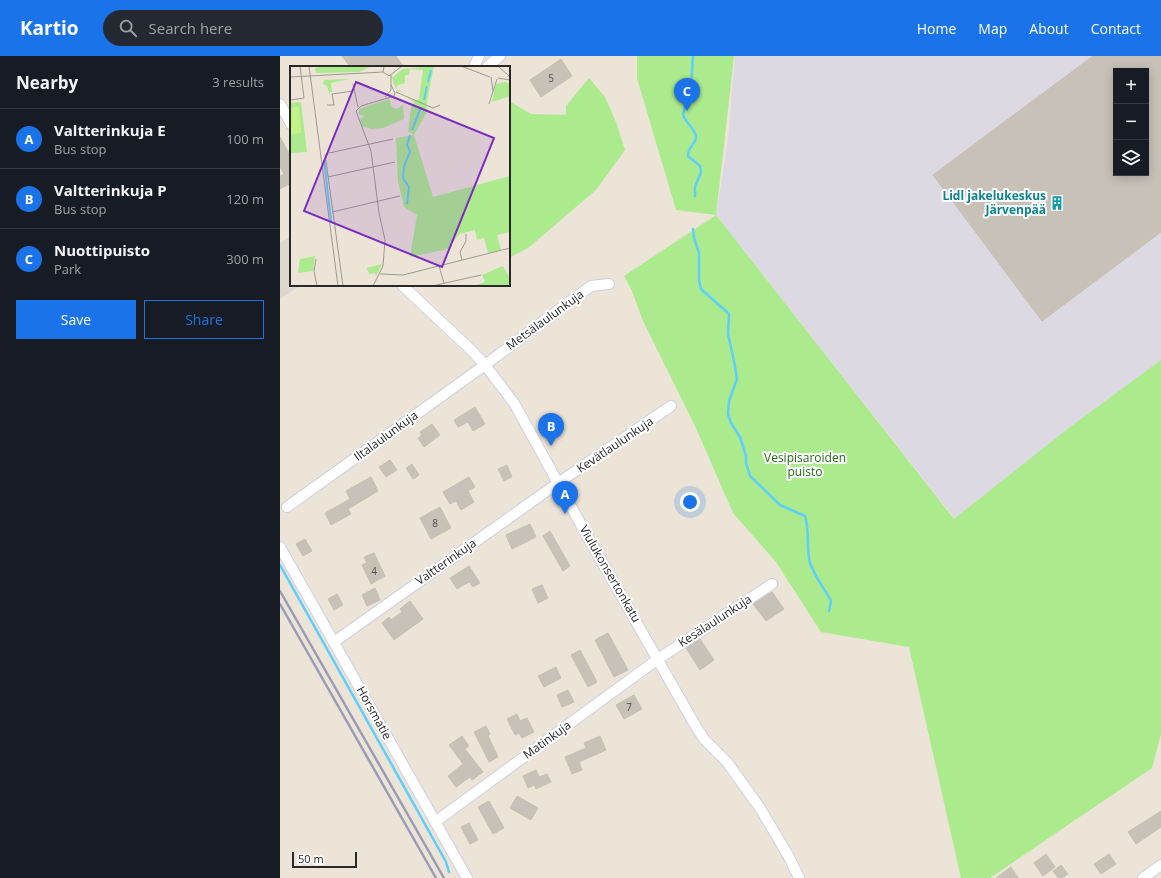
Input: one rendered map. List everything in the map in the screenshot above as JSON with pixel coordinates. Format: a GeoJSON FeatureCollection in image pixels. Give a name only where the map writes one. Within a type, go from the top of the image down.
{"type":"FeatureCollection","features":[{"type":"Feature","properties":{"kind":"street"},"geometry":{"type":"LineString","coordinates":[[474,66],[479,56]]}},
{"type":"Feature","properties":{"kind":"street"},"geometry":{"type":"LineString","coordinates":[[488,66],[500,56]]}},
{"type":"Feature","properties":{"kind":"street"},"geometry":{"type":"LineString","coordinates":[[281,109],[290,122]]}},
{"type":"Feature","properties":{"kind":"street","name":"Metsälaulunkuja"},"geometry":{"type":"LineString","coordinates":[[485,365],[591,286],[608,284]]}},
{"type":"Feature","properties":{"kind":"street","name":"Viulukonsertonkatu"},"geometry":{"type":"LineString","coordinates":[[403,286],[466,345],[485,365],[514,403],[704,739],[727,762],[760,808],[789,857],[799,878]]}},
{"type":"Feature","properties":{"kind":"street","name":"Iltalaulunkuja"},"geometry":{"type":"LineString","coordinates":[[287,507],[485,365]]}},
{"type":"Feature","properties":{"kind":"street","name":"Kevätlaulunkuja"},"geometry":{"type":"LineString","coordinates":[[558,483],[671,406]]}},
{"type":"Feature","properties":{"kind":"street","name":"Valtterinkuja"},"geometry":{"type":"LineString","coordinates":[[334,642],[558,483]]}},
{"type":"Feature","properties":{"kind":"street","name":"Horsmatie"},"geometry":{"type":"LineString","coordinates":[[280,547],[467,878]]}},
{"type":"Feature","properties":{"kind":"street","name":"Kesälaulunkuja"},"geometry":{"type":"LineString","coordinates":[[658,659],[772,584]]}},
{"type":"Feature","properties":{"kind":"street","name":"Matinkuja"},"geometry":{"type":"LineString","coordinates":[[435,822],[658,659]]}},
{"type":"Feature","properties":{"kind":"street"},"geometry":{"type":"LineString","coordinates":[[1143,878],[1161,864]]}},
{"type":"Feature","properties":{"kind":"shaded area"},"geometry":{"type":"Polygon","coordinates":[[[735,56],[1161,56],[1161,360],[1070,427],[955,519],[716,215],[728,141],[735,56]]]}},
{"type":"Feature","properties":{"kind":"shaded area"},"geometry":{"type":"Polygon","coordinates":[[[290,237],[290,286],[300,286],[280,299],[280,243],[290,237]]]}},
{"type":"Feature","properties":{"kind":"green space"},"geometry":{"type":"Polygon","coordinates":[[[637,56],[734,56],[716,215],[676,210],[637,78],[637,56]]]}},
{"type":"Feature","properties":{"kind":"green space"},"geometry":{"type":"Polygon","coordinates":[[[589,78],[605,97],[616,122],[625,150],[596,190],[528,248],[510,257],[510,102],[531,114],[566,115],[566,106],[589,78]]]}},
{"type":"Feature","properties":{"kind":"green space","name":"Vesipisaroiden puisto"},"geometry":{"type":"Polygon","coordinates":[[[716,215],[954,519],[1070,427],[1161,360],[1161,734],[1152,768],[990,878],[961,878],[909,647],[821,632],[776,562],[733,513],[696,428],[643,321],[632,291],[624,276],[716,215]]]}},
{"type":"Feature","properties":{"kind":"building"},"geometry":{"type":"Polygon","coordinates":[[[342,56],[396,56],[403,66],[349,66],[342,56]]]}},
{"type":"Feature","properties":{"kind":"building","name":"Lidl jakelukeskus Järvenpää"},"geometry":{"type":"Polygon","coordinates":[[[1093,56],[1161,56],[1161,232],[1042,321],[933,175],[1093,56]]]}},
{"type":"Feature","properties":{"kind":"building"},"geometry":{"type":"Polygon","coordinates":[[[561,59],[572,76],[541,97],[530,80],[561,59]]]}},
{"type":"Feature","properties":{"kind":"building"},"geometry":{"type":"Polygon","coordinates":[[[280,137],[290,155],[290,186],[289,184],[280,189],[280,176],[284,174],[280,167],[280,137]]]}},
{"type":"Feature","properties":{"kind":"building"},"geometry":{"type":"Polygon","coordinates":[[[475,407],[485,424],[473,431],[468,422],[458,427],[454,420],[475,407]]]}},
{"type":"Feature","properties":{"kind":"building"},"geometry":{"type":"Polygon","coordinates":[[[432,424],[440,435],[424,447],[418,438],[422,435],[420,432],[432,424]]]}},
{"type":"Feature","properties":{"kind":"building"},"geometry":{"type":"Polygon","coordinates":[[[390,460],[397,470],[386,477],[379,467],[390,460]]]}},
{"type":"Feature","properties":{"kind":"building"},"geometry":{"type":"Polygon","coordinates":[[[412,464],[419,475],[413,479],[406,468],[412,464]]]}},
{"type":"Feature","properties":{"kind":"building"},"geometry":{"type":"Polygon","coordinates":[[[507,465],[512,477],[504,481],[498,469],[507,465]]]}},
{"type":"Feature","properties":{"kind":"building"},"geometry":{"type":"Polygon","coordinates":[[[371,477],[378,491],[348,509],[351,514],[331,525],[325,513],[350,499],[346,491],[371,477]]]}},
{"type":"Feature","properties":{"kind":"building"},"geometry":{"type":"Polygon","coordinates":[[[469,477],[475,487],[468,491],[474,502],[461,510],[456,501],[450,504],[443,492],[469,477]]]}},
{"type":"Feature","properties":{"kind":"building"},"geometry":{"type":"Polygon","coordinates":[[[440,507],[451,528],[431,539],[420,518],[440,507]]]}},
{"type":"Feature","properties":{"kind":"building"},"geometry":{"type":"Polygon","coordinates":[[[530,524],[536,537],[512,549],[506,535],[530,524]]]}},
{"type":"Feature","properties":{"kind":"building"},"geometry":{"type":"Polygon","coordinates":[[[550,531],[570,566],[563,571],[543,536],[550,531]]]}},
{"type":"Feature","properties":{"kind":"building"},"geometry":{"type":"Polygon","coordinates":[[[305,539],[312,551],[303,556],[296,544],[305,539]]]}},
{"type":"Feature","properties":{"kind":"building"},"geometry":{"type":"Polygon","coordinates":[[[374,553],[385,576],[371,584],[362,565],[367,563],[364,557],[374,553]]]}},
{"type":"Feature","properties":{"kind":"building"},"geometry":{"type":"Polygon","coordinates":[[[469,566],[480,583],[473,587],[469,582],[457,589],[450,578],[469,566]]]}},
{"type":"Feature","properties":{"kind":"building"},"geometry":{"type":"Polygon","coordinates":[[[542,585],[548,598],[538,603],[532,589],[542,585]]]}},
{"type":"Feature","properties":{"kind":"building"},"geometry":{"type":"Polygon","coordinates":[[[375,588],[380,600],[367,606],[362,595],[375,588]]]}},
{"type":"Feature","properties":{"kind":"building"},"geometry":{"type":"Polygon","coordinates":[[[772,592],[784,609],[766,621],[753,604],[772,592]]]}},
{"type":"Feature","properties":{"kind":"building"},"geometry":{"type":"Polygon","coordinates":[[[337,594],[343,605],[334,610],[328,599],[337,594]]]}},
{"type":"Feature","properties":{"kind":"building"},"geometry":{"type":"Polygon","coordinates":[[[410,601],[423,619],[394,640],[382,623],[389,617],[391,620],[402,612],[400,609],[410,601]]]}},
{"type":"Feature","properties":{"kind":"building"},"geometry":{"type":"Polygon","coordinates":[[[608,633],[628,670],[614,677],[595,640],[608,633]]]}},
{"type":"Feature","properties":{"kind":"building"},"geometry":{"type":"Polygon","coordinates":[[[700,639],[714,660],[700,670],[686,648],[700,639]]]}},
{"type":"Feature","properties":{"kind":"building"},"geometry":{"type":"Polygon","coordinates":[[[580,650],[597,682],[588,687],[571,655],[580,650]]]}},
{"type":"Feature","properties":{"kind":"building"},"geometry":{"type":"Polygon","coordinates":[[[556,667],[561,678],[544,687],[538,676],[556,667]]]}},
{"type":"Feature","properties":{"kind":"building"},"geometry":{"type":"Polygon","coordinates":[[[568,690],[574,702],[562,707],[557,695],[568,690]]]}},
{"type":"Feature","properties":{"kind":"building"},"geometry":{"type":"Polygon","coordinates":[[[634,695],[642,709],[624,719],[616,705],[634,695]]]}},
{"type":"Feature","properties":{"kind":"building"},"geometry":{"type":"Polygon","coordinates":[[[517,714],[520,721],[527,718],[534,732],[522,738],[519,733],[515,735],[507,719],[517,714]]]}},
{"type":"Feature","properties":{"kind":"building"},"geometry":{"type":"Polygon","coordinates":[[[486,726],[490,734],[488,736],[498,757],[489,762],[474,732],[486,726]]]}},
{"type":"Feature","properties":{"kind":"building"},"geometry":{"type":"Polygon","coordinates":[[[462,736],[469,746],[465,749],[483,772],[472,780],[470,777],[456,787],[448,776],[463,764],[449,745],[462,736]]]}},
{"type":"Feature","properties":{"kind":"building"},"geometry":{"type":"Polygon","coordinates":[[[600,736],[606,750],[579,762],[582,770],[572,774],[565,757],[586,748],[584,743],[600,736]]]}},
{"type":"Feature","properties":{"kind":"building"},"geometry":{"type":"Polygon","coordinates":[[[536,770],[539,777],[547,774],[551,782],[536,789],[534,785],[528,788],[523,776],[536,770]]]}},
{"type":"Feature","properties":{"kind":"building"},"geometry":{"type":"Polygon","coordinates":[[[517,796],[538,808],[531,820],[510,808],[517,796]]]}},
{"type":"Feature","properties":{"kind":"building"},"geometry":{"type":"Polygon","coordinates":[[[489,801],[504,828],[493,834],[478,807],[489,801]]]}},
{"type":"Feature","properties":{"kind":"building"},"geometry":{"type":"Polygon","coordinates":[[[1161,811],[1161,827],[1136,844],[1128,832],[1161,811]]]}},
{"type":"Feature","properties":{"kind":"building"},"geometry":{"type":"Polygon","coordinates":[[[469,823],[478,840],[470,844],[461,827],[469,823]]]}},
{"type":"Feature","properties":{"kind":"building"},"geometry":{"type":"Polygon","coordinates":[[[1046,854],[1055,867],[1043,876],[1034,863],[1046,854]]]}},
{"type":"Feature","properties":{"kind":"building"},"geometry":{"type":"Polygon","coordinates":[[[1109,854],[1116,864],[1101,874],[1094,864],[1109,854]]]}},
{"type":"Feature","properties":{"kind":"building"},"geometry":{"type":"Polygon","coordinates":[[[1061,865],[1068,874],[1062,878],[1058,878],[1053,871],[1061,865]]]}},
{"type":"Feature","properties":{"kind":"building"},"geometry":{"type":"Polygon","coordinates":[[[1011,867],[1018,878],[996,878],[1011,867]]]}},
{"type":"Feature","properties":{"kind":"waterway"},"geometry":{"type":"LineString","coordinates":[[693,56],[691,88],[683,114],[696,136],[696,139],[688,153],[688,156],[700,166],[701,172],[695,187],[695,196]]}},
{"type":"Feature","properties":{"kind":"waterway"},"geometry":{"type":"LineString","coordinates":[[693,229],[694,238],[699,253],[699,280],[701,289],[729,314],[728,334],[737,379],[729,401],[728,414],[731,423],[740,437],[750,476],[780,505],[805,516],[810,563],[831,601],[829,611]]}},
{"type":"Feature","properties":{"kind":"waterway"},"geometry":{"type":"LineString","coordinates":[[280,565],[446,862],[449,872]]}},
{"type":"Feature","properties":{"kind":"railway"},"geometry":{"type":"LineString","coordinates":[[280,591],[444,878]]}},
{"type":"Feature","properties":{"kind":"railway"},"geometry":{"type":"LineString","coordinates":[[280,604],[436,878]]}},
{"type":"Feature","properties":{"kind":"place","name":"Nuottipuisto"},"geometry":{"type":"Point","coordinates":[687,111]}},
{"type":"Feature","properties":{"kind":"place","name":"Lidl jakelukeskus Järvenpää"},"geometry":{"type":"Point","coordinates":[1057,203]}},
{"type":"Feature","properties":{"kind":"place","name":"Valtterinkuja P"},"geometry":{"type":"Point","coordinates":[551,446]}},
{"type":"Feature","properties":{"kind":"place","name":"Valtterinkuja E"},"geometry":{"type":"Point","coordinates":[565,514]}}]}
